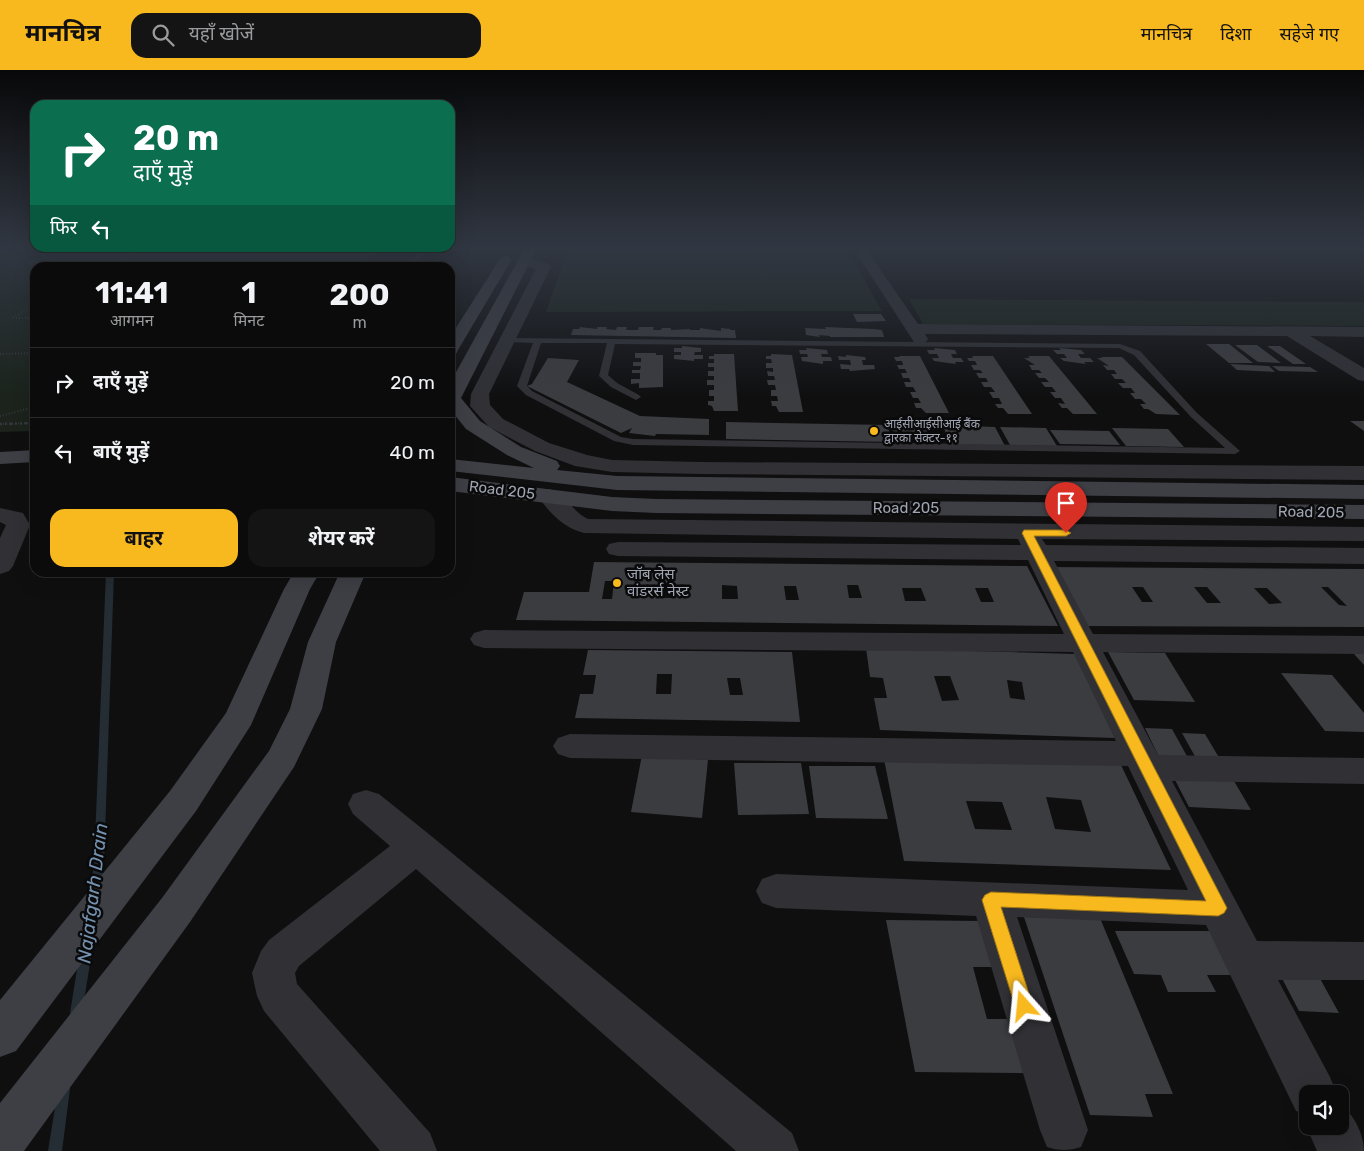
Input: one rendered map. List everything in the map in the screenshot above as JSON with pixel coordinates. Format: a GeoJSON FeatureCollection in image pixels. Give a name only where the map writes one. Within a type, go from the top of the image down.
{"type":"FeatureCollection","features":[{"type":"Feature","properties":{"kind":"main road"},"geometry":{"type":"LineString","coordinates":[[455,342],[483,296]]}},
{"type":"Feature","properties":{"kind":"main road"},"geometry":{"type":"LineString","coordinates":[[455,390],[505,296]]}},
{"type":"Feature","properties":{"kind":"main road"},"geometry":{"type":"LineString","coordinates":[[455,405],[473,426],[514,451],[559,470],[617,483]]}},
{"type":"Feature","properties":{"kind":"main road"},"geometry":{"type":"LineString","coordinates":[[0,458],[30,456]]}},
{"type":"Feature","properties":{"kind":"main road","name":"Road 205"},"geometry":{"type":"LineString","coordinates":[[455,466],[617,483],[701,463],[1274,492],[1364,492]]}},
{"type":"Feature","properties":{"kind":"main road"},"geometry":{"type":"LineString","coordinates":[[0,474],[30,473]]}},
{"type":"Feature","properties":{"kind":"main road","name":"Road 205"},"geometry":{"type":"LineString","coordinates":[[455,485],[612,504],[656,506],[1364,512]]}},
{"type":"Feature","properties":{"kind":"main road"},"geometry":{"type":"LineString","coordinates":[[455,502],[465,499],[517,492]]}},
{"type":"Feature","properties":{"kind":"main road"},"geometry":{"type":"LineString","coordinates":[[0,1143],[176,910],[282,758],[306,709],[322,642],[353,577]]}},
{"type":"Feature","properties":{"kind":"main road"},"geometry":{"type":"LineString","coordinates":[[0,1035],[183,800],[240,717],[301,578]]}},
{"type":"Feature","properties":{"kind":"street"},"geometry":{"type":"LineString","coordinates":[[529,296],[480,394],[480,406],[496,423],[542,447],[583,461],[612,466],[701,463],[1364,472]]}},
{"type":"Feature","properties":{"kind":"street"},"geometry":{"type":"LineString","coordinates":[[892,296],[920,338],[1364,332]]}},
{"type":"Feature","properties":{"kind":"street"},"geometry":{"type":"LineString","coordinates":[[1290,332],[1359,371]]}},
{"type":"Feature","properties":{"kind":"street"},"geometry":{"type":"LineString","coordinates":[[1235,451],[1260,472],[1274,492]]}},
{"type":"Feature","properties":{"kind":"street"},"geometry":{"type":"LineString","coordinates":[[549,496],[573,521],[584,526],[866,528],[1032,543],[1364,556]]}},
{"type":"Feature","properties":{"kind":"street"},"geometry":{"type":"LineString","coordinates":[[0,515],[15,518],[18,525],[0,566]]}},
{"type":"Feature","properties":{"kind":"street"},"geometry":{"type":"LineString","coordinates":[[618,549],[1032,543],[1364,534]]}},
{"type":"Feature","properties":{"kind":"street"},"geometry":{"type":"LineString","coordinates":[[1032,543],[1308,1085]]}},
{"type":"Feature","properties":{"kind":"street"},"geometry":{"type":"LineString","coordinates":[[484,639],[1364,645]]}},
{"type":"Feature","properties":{"kind":"street"},"geometry":{"type":"LineString","coordinates":[[570,746],[1143,761],[1364,771]]}},
{"type":"Feature","properties":{"kind":"street"},"geometry":{"type":"LineString","coordinates":[[366,804],[774,1151]]}},
{"type":"Feature","properties":{"kind":"street"},"geometry":{"type":"LineString","coordinates":[[412,1151],[279,996],[274,979],[274,967],[284,953],[417,846]]}},
{"type":"Feature","properties":{"kind":"street"},"geometry":{"type":"LineString","coordinates":[[776,891],[1218,908]]}},
{"type":"Feature","properties":{"kind":"street"},"geometry":{"type":"LineString","coordinates":[[991,900],[1064,1130]]}},
{"type":"Feature","properties":{"kind":"street"},"geometry":{"type":"LineString","coordinates":[[1245,960],[1364,961]]}},
{"type":"Feature","properties":{"kind":"street"},"geometry":{"type":"LineString","coordinates":[[1334,1135],[1342,1151]]}},
{"type":"Feature","properties":{"kind":"lane"},"geometry":{"type":"LineString","coordinates":[[507,340],[612,341],[920,338],[1111,345],[1137,353],[1194,415],[1235,451]]}},
{"type":"Feature","properties":{"kind":"lane"},"geometry":{"type":"LineString","coordinates":[[538,341],[522,386],[529,393],[618,439],[701,463],[1235,451]]}},
{"type":"Feature","properties":{"kind":"lane"},"geometry":{"type":"LineString","coordinates":[[612,341],[603,376],[614,385],[636,397]]}},
{"type":"Feature","properties":{"kind":"path"},"geometry":{"type":"LineString","coordinates":[[30,309],[12,318],[30,318]]}},
{"type":"Feature","properties":{"kind":"path"},"geometry":{"type":"LineString","coordinates":[[0,354],[30,353]]}},
{"type":"Feature","properties":{"kind":"path"},"geometry":{"type":"LineString","coordinates":[[0,416],[30,408]]}},
{"type":"Feature","properties":{"kind":"path"},"geometry":{"type":"LineString","coordinates":[[0,424],[30,423]]}},
{"type":"Feature","properties":{"kind":"shaded area"},"geometry":{"type":"Polygon","coordinates":[[[0,296],[30,296],[30,431],[0,432],[0,296]]]}},
{"type":"Feature","properties":{"kind":"shaded area"},"geometry":{"type":"Polygon","coordinates":[[[551,296],[874,296],[882,311],[546,312],[551,296]]]}},
{"type":"Feature","properties":{"kind":"shaded area"},"geometry":{"type":"Polygon","coordinates":[[[909,299],[1364,302],[1364,326],[923,324],[909,299]]]}},
{"type":"Feature","properties":{"kind":"building"},"geometry":{"type":"Polygon","coordinates":[[[853,314],[881,314],[886,321],[857,322],[853,314]]]}},
{"type":"Feature","properties":{"kind":"building"},"geometry":{"type":"Polygon","coordinates":[[[580,327],[597,329],[597,327],[607,327],[606,329],[616,330],[617,327],[627,327],[626,330],[638,330],[639,327],[654,327],[653,330],[671,328],[671,330],[700,330],[700,328],[721,331],[721,328],[735,330],[736,338],[571,335],[573,329],[579,329],[580,327]]]}},
{"type":"Feature","properties":{"kind":"building"},"geometry":{"type":"Polygon","coordinates":[[[825,327],[882,330],[884,337],[830,337],[819,335],[820,337],[806,335],[805,328],[826,329],[825,327]]]}},
{"type":"Feature","properties":{"kind":"building"},"geometry":{"type":"Polygon","coordinates":[[[1206,344],[1229,344],[1253,363],[1229,363],[1206,344]]]}},
{"type":"Feature","properties":{"kind":"building"},"geometry":{"type":"Polygon","coordinates":[[[1235,345],[1257,345],[1281,363],[1258,362],[1235,345]]]}},
{"type":"Feature","properties":{"kind":"building"},"geometry":{"type":"Polygon","coordinates":[[[682,346],[701,348],[701,352],[695,352],[694,355],[703,355],[703,359],[694,359],[694,361],[674,359],[674,355],[681,355],[681,352],[674,352],[674,348],[682,348],[682,346]]]}},
{"type":"Feature","properties":{"kind":"building"},"geometry":{"type":"Polygon","coordinates":[[[1267,346],[1280,346],[1306,364],[1293,364],[1267,346]]]}},
{"type":"Feature","properties":{"kind":"building"},"geometry":{"type":"Polygon","coordinates":[[[806,348],[827,350],[828,354],[821,354],[822,357],[831,357],[832,361],[823,361],[823,364],[802,361],[801,357],[808,357],[807,354],[800,354],[799,350],[807,350],[806,348]]]}},
{"type":"Feature","properties":{"kind":"building"},"geometry":{"type":"Polygon","coordinates":[[[934,348],[955,350],[957,354],[951,354],[953,358],[961,358],[964,362],[955,362],[956,364],[934,361],[932,358],[939,358],[937,354],[929,354],[927,350],[935,350],[934,348]]]}},
{"type":"Feature","properties":{"kind":"building"},"geometry":{"type":"Polygon","coordinates":[[[1059,348],[1081,350],[1085,354],[1078,354],[1081,358],[1090,358],[1094,362],[1084,362],[1086,364],[1064,361],[1060,358],[1067,358],[1064,354],[1057,354],[1053,350],[1061,350],[1059,348]]]}},
{"type":"Feature","properties":{"kind":"building"},"geometry":{"type":"Polygon","coordinates":[[[635,353],[663,355],[663,387],[639,388],[639,383],[631,384],[631,379],[640,379],[640,373],[632,373],[632,370],[640,370],[641,366],[633,366],[633,362],[641,362],[641,358],[635,358],[635,353]]]}},
{"type":"Feature","properties":{"kind":"building"},"geometry":{"type":"Polygon","coordinates":[[[714,354],[734,354],[738,411],[714,411],[712,406],[708,405],[708,401],[714,401],[714,396],[709,396],[709,390],[714,390],[714,385],[707,385],[707,380],[714,380],[714,376],[708,376],[708,371],[714,371],[714,367],[708,367],[708,363],[714,363],[714,359],[709,359],[709,356],[714,356],[714,354]]]}},
{"type":"Feature","properties":{"kind":"building"},"geometry":{"type":"Polygon","coordinates":[[[771,354],[792,355],[803,412],[779,412],[776,406],[772,406],[771,401],[778,401],[777,396],[771,396],[771,390],[776,390],[775,385],[768,385],[767,380],[775,380],[774,376],[768,376],[767,371],[773,372],[773,368],[766,368],[766,363],[772,363],[771,359],[766,359],[766,356],[771,356],[771,354]]]}},
{"type":"Feature","properties":{"kind":"building"},"geometry":{"type":"Polygon","coordinates":[[[846,355],[865,357],[866,360],[862,360],[863,365],[874,365],[875,369],[850,371],[849,369],[841,369],[840,364],[851,365],[850,360],[839,360],[838,356],[846,357],[846,355]]]}},
{"type":"Feature","properties":{"kind":"building"},"geometry":{"type":"Polygon","coordinates":[[[920,356],[949,413],[926,413],[921,408],[916,408],[914,403],[921,403],[918,398],[913,398],[910,392],[916,392],[913,387],[906,387],[904,382],[911,382],[909,378],[903,378],[901,373],[907,373],[905,369],[899,369],[897,365],[903,365],[902,361],[896,361],[894,357],[920,356]]]}},
{"type":"Feature","properties":{"kind":"building"},"geometry":{"type":"Polygon","coordinates":[[[972,356],[993,356],[1032,414],[1008,414],[1003,408],[998,408],[995,404],[1002,404],[999,398],[993,398],[989,392],[995,392],[991,387],[984,387],[981,382],[988,382],[986,378],[979,378],[976,373],[983,373],[980,370],[974,370],[971,365],[977,365],[975,361],[969,361],[967,358],[973,358],[972,356]]]}},
{"type":"Feature","properties":{"kind":"building"},"geometry":{"type":"Polygon","coordinates":[[[1028,356],[1049,356],[1097,414],[1073,414],[1067,408],[1062,408],[1058,403],[1065,404],[1061,398],[1055,398],[1050,392],[1056,392],[1052,387],[1045,387],[1041,382],[1049,382],[1045,378],[1039,378],[1035,373],[1042,373],[1039,370],[1032,370],[1029,365],[1035,365],[1024,358],[1030,358],[1028,356]]]}},
{"type":"Feature","properties":{"kind":"building"},"geometry":{"type":"Polygon","coordinates":[[[1122,357],[1180,415],[1156,414],[1148,409],[1144,409],[1140,404],[1146,404],[1141,399],[1135,399],[1130,393],[1135,393],[1131,388],[1123,388],[1118,383],[1126,383],[1122,379],[1115,379],[1111,374],[1117,374],[1114,370],[1107,370],[1103,365],[1109,366],[1097,358],[1122,357]]]}},
{"type":"Feature","properties":{"kind":"building"},"geometry":{"type":"Polygon","coordinates":[[[548,358],[579,360],[567,382],[640,416],[709,419],[709,435],[656,434],[655,436],[629,433],[632,428],[621,433],[527,386],[532,384],[548,358]]]}},
{"type":"Feature","properties":{"kind":"building"},"geometry":{"type":"Polygon","coordinates":[[[1230,364],[1269,366],[1275,372],[1237,370],[1230,364]]]}},
{"type":"Feature","properties":{"kind":"building"},"geometry":{"type":"Polygon","coordinates":[[[1272,366],[1310,367],[1318,372],[1279,371],[1272,366]]]}},
{"type":"Feature","properties":{"kind":"building"},"geometry":{"type":"Polygon","coordinates":[[[1350,421],[1364,421],[1364,431],[1350,421]]]}},
{"type":"Feature","properties":{"kind":"building"},"geometry":{"type":"Polygon","coordinates":[[[726,422],[887,425],[893,442],[726,439],[726,422]]]}},
{"type":"Feature","properties":{"kind":"building"},"geometry":{"type":"Polygon","coordinates":[[[927,424],[936,440],[897,440],[890,425],[927,424]]]}},
{"type":"Feature","properties":{"kind":"building"},"geometry":{"type":"Polygon","coordinates":[[[943,425],[995,427],[1005,446],[950,445],[943,425]]]}},
{"type":"Feature","properties":{"kind":"building"},"geometry":{"type":"Polygon","coordinates":[[[1000,427],[1046,428],[1057,446],[1010,445],[1000,427]]]}},
{"type":"Feature","properties":{"kind":"building"},"geometry":{"type":"Polygon","coordinates":[[[1112,428],[1168,429],[1184,447],[1126,446],[1112,428]]]}},
{"type":"Feature","properties":{"kind":"building"},"geometry":{"type":"Polygon","coordinates":[[[1050,430],[1109,431],[1120,445],[1060,444],[1050,430]]]}},
{"type":"Feature","properties":{"kind":"building"},"geometry":{"type":"Polygon","coordinates":[[[594,562],[1027,566],[1058,626],[516,620],[524,592],[589,592],[594,562]],[[605,581],[602,599],[612,599],[614,581],[605,581]],[[665,583],[663,598],[675,598],[676,583],[665,583]],[[722,585],[722,599],[738,599],[737,586],[722,585]],[[847,585],[849,598],[862,598],[858,585],[847,585]],[[784,586],[786,600],[799,600],[796,586],[784,586]],[[902,588],[905,601],[926,601],[921,588],[902,588]],[[975,588],[981,602],[994,602],[988,588],[975,588]]]}},
{"type":"Feature","properties":{"kind":"building"},"geometry":{"type":"Polygon","coordinates":[[[1049,567],[1364,569],[1364,627],[1082,626],[1049,567]],[[1132,587],[1142,602],[1153,602],[1143,587],[1132,587]],[[1194,587],[1207,603],[1221,603],[1207,587],[1194,587]],[[1321,587],[1339,605],[1347,606],[1328,587],[1321,587]],[[1254,588],[1269,604],[1282,603],[1267,588],[1254,588]]]}},
{"type":"Feature","properties":{"kind":"building"},"geometry":{"type":"Polygon","coordinates":[[[866,648],[1075,654],[1115,738],[880,730],[874,698],[887,698],[883,678],[870,677],[866,648]],[[934,676],[942,701],[959,700],[950,676],[934,676]],[[1007,680],[1010,698],[1025,700],[1022,682],[1007,680]]]}},
{"type":"Feature","properties":{"kind":"building"},"geometry":{"type":"Polygon","coordinates":[[[588,650],[792,652],[800,722],[575,718],[580,694],[593,694],[596,675],[583,675],[588,650]],[[657,674],[656,694],[671,694],[672,674],[657,674]],[[727,678],[730,695],[743,695],[740,678],[727,678]]]}},
{"type":"Feature","properties":{"kind":"building"},"geometry":{"type":"Polygon","coordinates":[[[1108,652],[1165,653],[1195,702],[1134,700],[1108,652]]]}},
{"type":"Feature","properties":{"kind":"building"},"geometry":{"type":"Polygon","coordinates":[[[1354,654],[1364,654],[1364,665],[1354,654]]]}},
{"type":"Feature","properties":{"kind":"building"},"geometry":{"type":"Polygon","coordinates":[[[1281,673],[1332,675],[1364,713],[1364,732],[1325,731],[1281,673]]]}},
{"type":"Feature","properties":{"kind":"building"},"geometry":{"type":"Polygon","coordinates":[[[1145,728],[1172,729],[1188,758],[1159,757],[1145,728]]]}},
{"type":"Feature","properties":{"kind":"building"},"geometry":{"type":"Polygon","coordinates":[[[1182,733],[1205,734],[1221,761],[1197,760],[1182,733]]]}},
{"type":"Feature","properties":{"kind":"building"},"geometry":{"type":"Polygon","coordinates":[[[642,755],[708,760],[702,818],[631,812],[642,755]]]}},
{"type":"Feature","properties":{"kind":"building"},"geometry":{"type":"Polygon","coordinates":[[[884,759],[1121,765],[1171,870],[904,861],[884,759]],[[1046,797],[1055,829],[1091,832],[1081,800],[1046,797]],[[966,801],[975,829],[1012,830],[1002,802],[966,801]]]}},
{"type":"Feature","properties":{"kind":"building"},"geometry":{"type":"Polygon","coordinates":[[[734,763],[801,763],[809,814],[738,815],[734,763]]]}},
{"type":"Feature","properties":{"kind":"building"},"geometry":{"type":"Polygon","coordinates":[[[809,766],[875,766],[888,819],[816,818],[809,766]]]}},
{"type":"Feature","properties":{"kind":"building"},"geometry":{"type":"Polygon","coordinates":[[[1174,778],[1234,781],[1251,810],[1189,807],[1174,778]]]}},
{"type":"Feature","properties":{"kind":"building"},"geometry":{"type":"Polygon","coordinates":[[[1024,917],[1100,918],[1173,1094],[1145,1094],[1153,1117],[1090,1115],[1024,917]]]}},
{"type":"Feature","properties":{"kind":"building"},"geometry":{"type":"Polygon","coordinates":[[[886,920],[981,921],[994,967],[973,967],[987,1019],[1009,1019],[1025,1073],[915,1072],[886,920]]]}},
{"type":"Feature","properties":{"kind":"building"},"geometry":{"type":"Polygon","coordinates":[[[1115,931],[1212,931],[1235,975],[1207,975],[1216,992],[1168,992],[1161,975],[1134,974],[1115,931]]]}},
{"type":"Feature","properties":{"kind":"building"},"geometry":{"type":"Polygon","coordinates":[[[1274,963],[1312,964],[1339,1013],[1299,1011],[1274,963]]]}},
{"type":"Feature","properties":{"kind":"waterway","name":"Najafgarh Drain"},"geometry":{"type":"LineString","coordinates":[[95,890],[99,864],[110,577]]}},
{"type":"Feature","properties":{"kind":"waterway","name":"Najafgarh Drain"},"geometry":{"type":"LineString","coordinates":[[76,1013],[86,951]]}},
{"type":"Feature","properties":{"kind":"waterway","name":"Najafgarh Drain"},"geometry":{"type":"LineString","coordinates":[[55,1151],[64,1089]]}},
{"type":"Feature","properties":{"kind":"place","name":"आईसीआईसीआई बैंक द्वारका सेक्टर-११"},"geometry":{"type":"Point","coordinates":[874,431]}},
{"type":"Feature","properties":{"kind":"place","name":"जॉब लेस वांडरर्स नेस्ट"},"geometry":{"type":"Point","coordinates":[617,583]}},
{"type":"Feature","properties":{"kind":"route"},"geometry":{"type":"LineString","coordinates":[[1024,1006],[991,900],[1218,908],[1028,533],[1066,533]]}}]}
